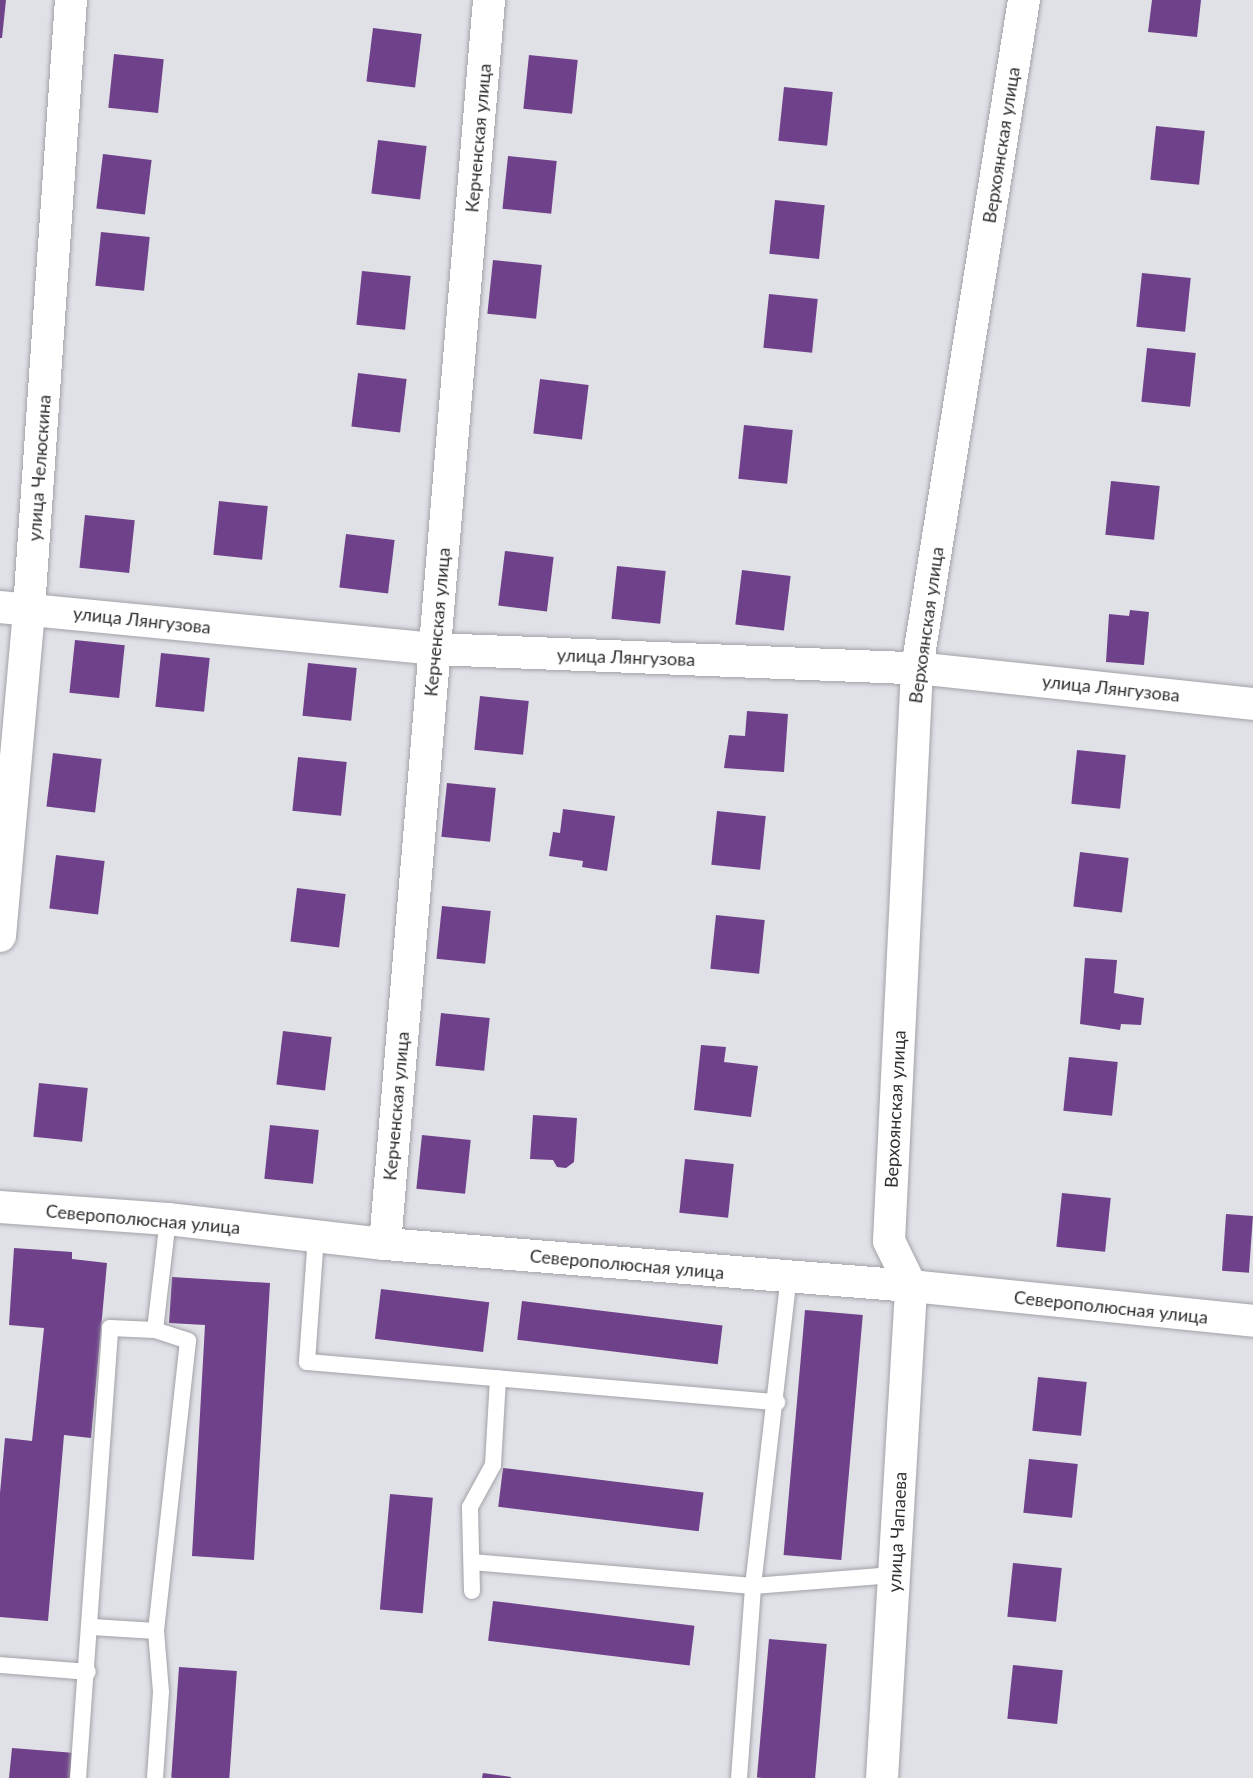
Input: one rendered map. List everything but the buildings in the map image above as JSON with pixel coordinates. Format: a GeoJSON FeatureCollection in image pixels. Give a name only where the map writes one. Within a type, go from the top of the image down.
{"type":"FeatureCollection","features":[{"type":"Feature","properties":{"kind":"street","name":"улица Челюскина"},"geometry":{"type":"LineString","coordinates":[[0,936],[15,608],[71,0]]}},
{"type":"Feature","properties":{"kind":"street","name":"Керченская улица"},"geometry":{"type":"LineString","coordinates":[[385,1244],[489,0]]}},
{"type":"Feature","properties":{"kind":"street","name":"Верхоянская улица"},"geometry":{"type":"LineString","coordinates":[[911,1286],[889,1241],[917,668],[1024,0]]}},
{"type":"Feature","properties":{"kind":"street","name":"улица Лянгузова"},"geometry":{"type":"LineString","coordinates":[[15,608],[434,649],[917,668],[1253,704]]}},
{"type":"Feature","properties":{"kind":"street","name":"Северополюсная улица"},"geometry":{"type":"LineString","coordinates":[[0,1207],[168,1219],[385,1244],[911,1286],[1253,1321]]}},
{"type":"Feature","properties":{"kind":"street","name":"улица Чапаева"},"geometry":{"type":"LineString","coordinates":[[882,1778],[911,1286]]}},
{"type":"Feature","properties":{"kind":"lane"},"geometry":{"type":"LineString","coordinates":[[155,1330],[168,1219]]}},
{"type":"Feature","properties":{"kind":"lane"},"geometry":{"type":"LineString","coordinates":[[316,1236],[307,1362],[777,1402]]}},
{"type":"Feature","properties":{"kind":"lane"},"geometry":{"type":"LineString","coordinates":[[739,1778],[753,1586],[777,1402],[789,1277]]}},
{"type":"Feature","properties":{"kind":"lane"},"geometry":{"type":"LineString","coordinates":[[78,1778],[92,1626],[110,1328],[155,1330],[188,1341],[156,1630],[161,1692],[155,1778]]}},
{"type":"Feature","properties":{"kind":"lane"},"geometry":{"type":"LineString","coordinates":[[472,1591],[470,1507],[493,1465],[498,1378]]}},
{"type":"Feature","properties":{"kind":"lane"},"geometry":{"type":"LineString","coordinates":[[472,1562],[753,1586],[894,1575]]}},
{"type":"Feature","properties":{"kind":"lane"},"geometry":{"type":"LineString","coordinates":[[92,1626],[156,1630]]}},
{"type":"Feature","properties":{"kind":"lane"},"geometry":{"type":"LineString","coordinates":[[0,1665],[88,1672]]}}]}
